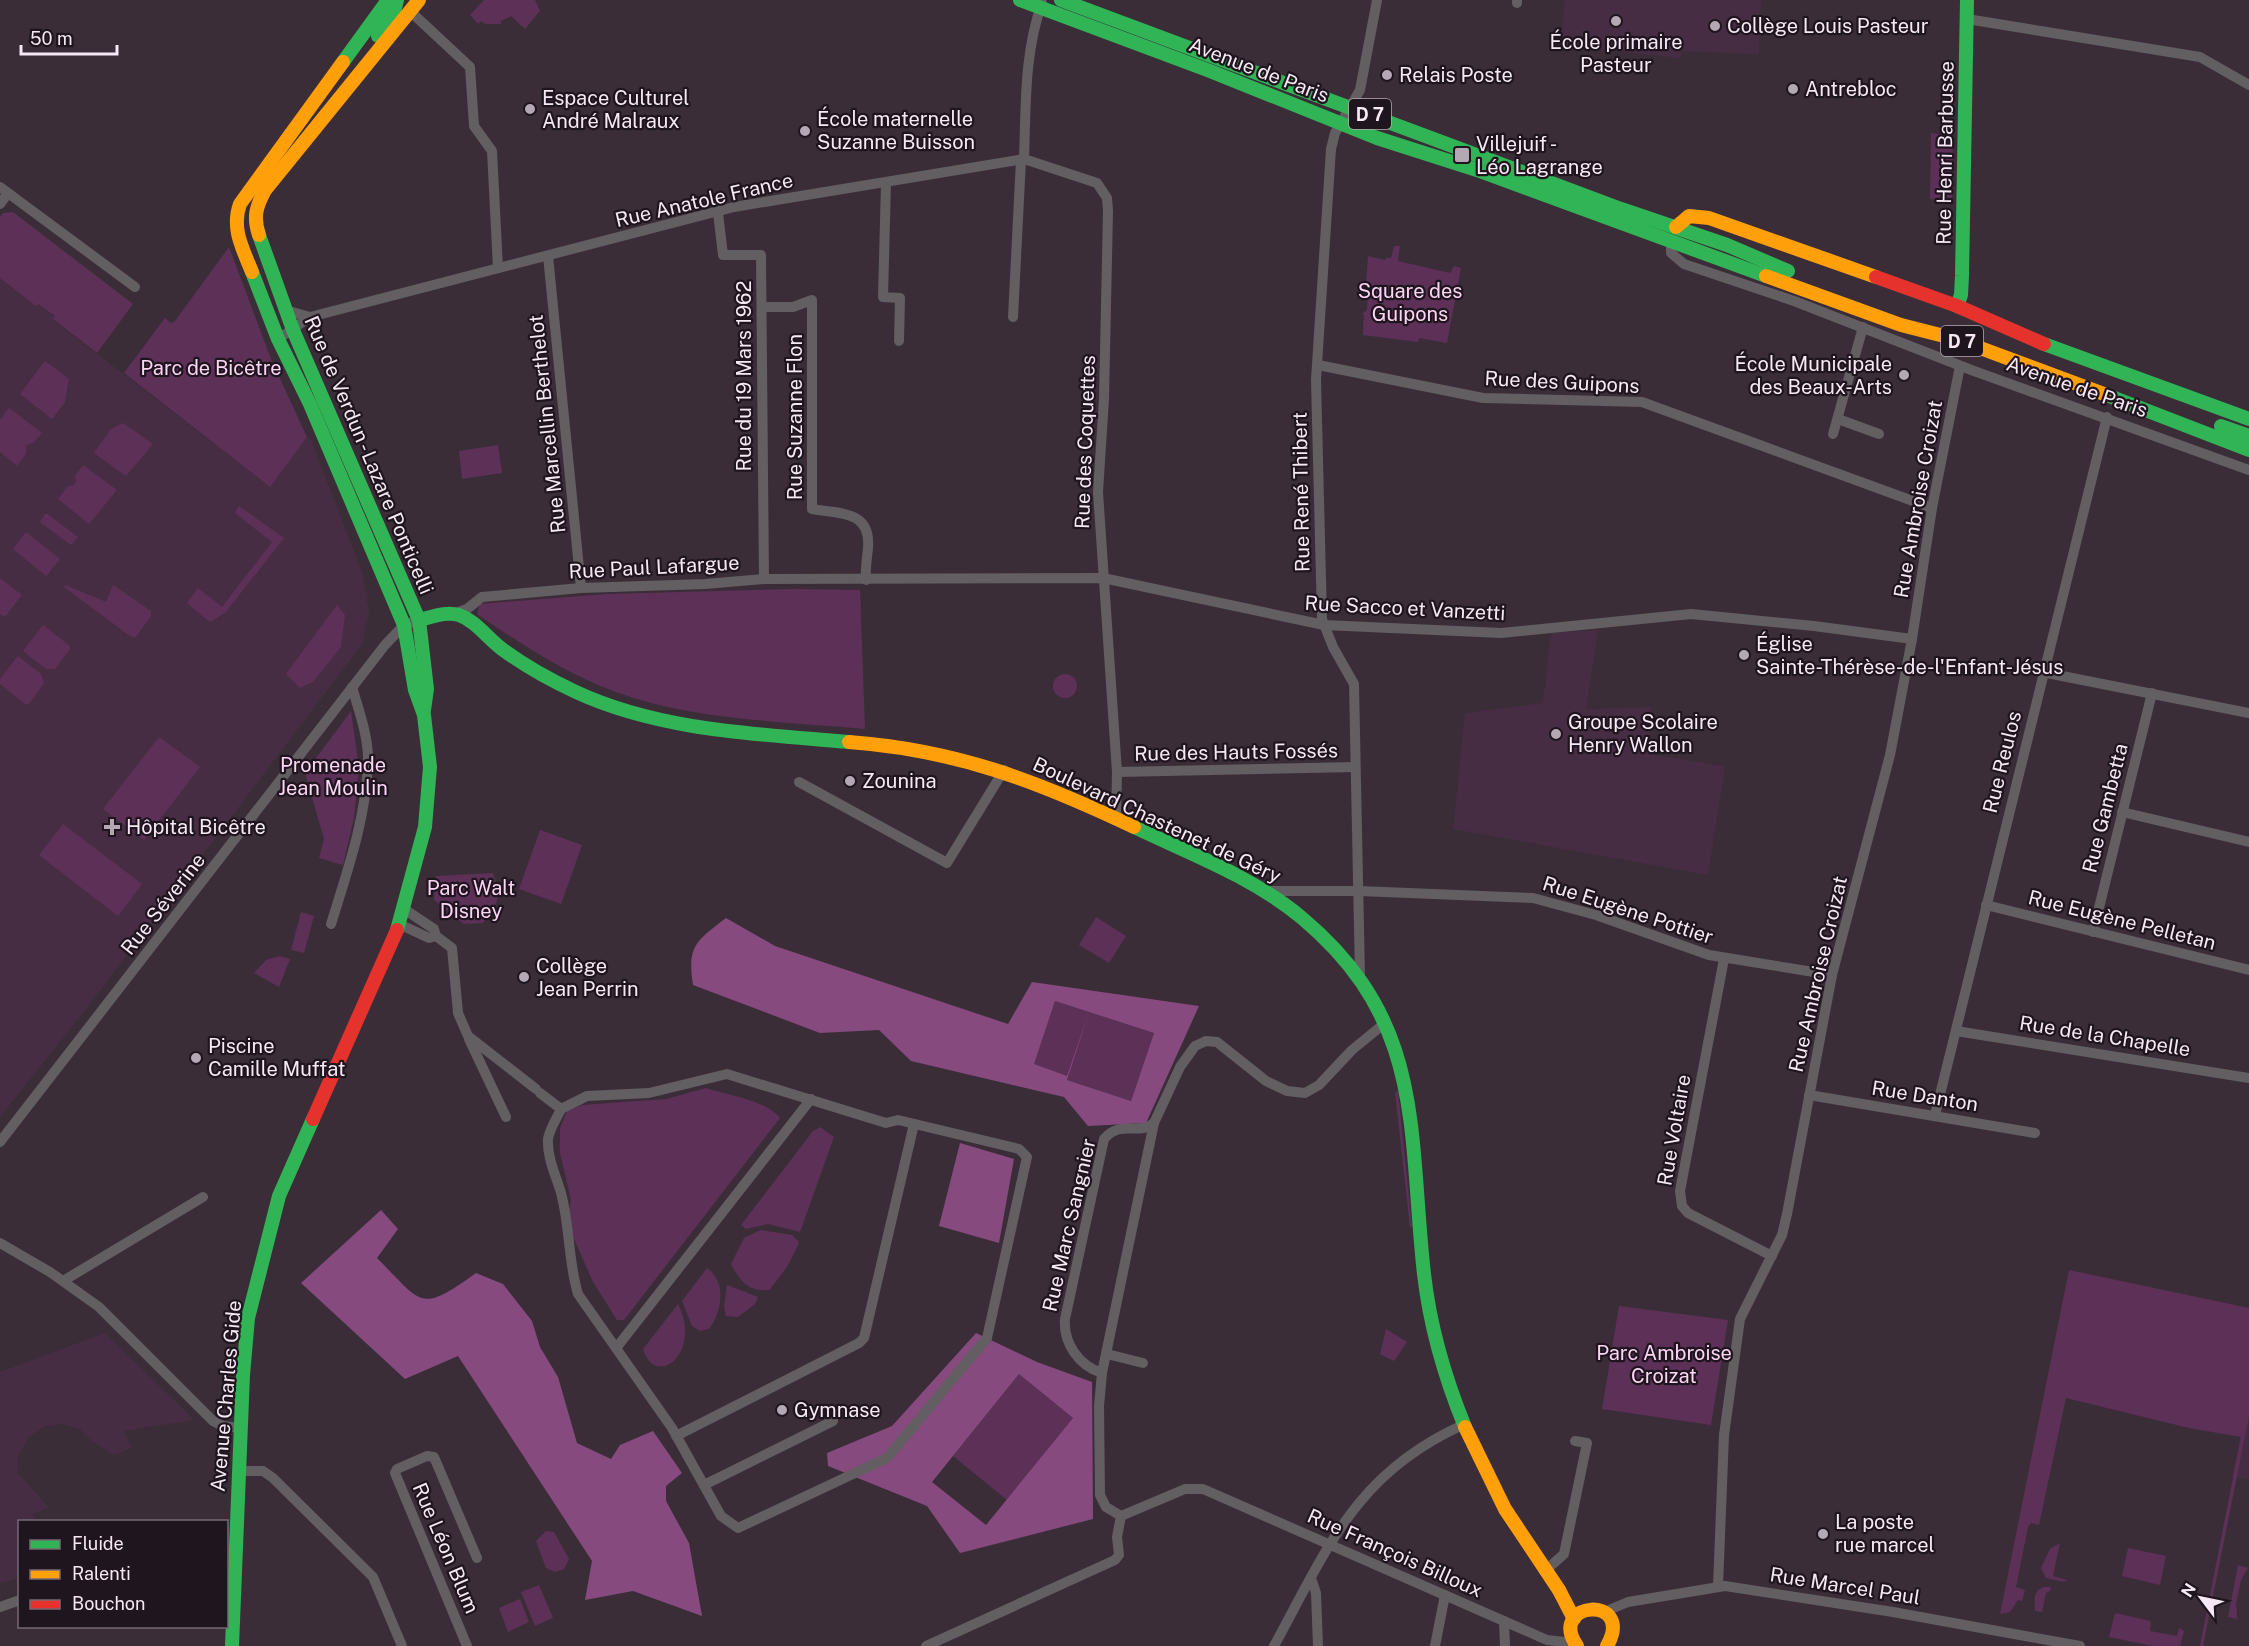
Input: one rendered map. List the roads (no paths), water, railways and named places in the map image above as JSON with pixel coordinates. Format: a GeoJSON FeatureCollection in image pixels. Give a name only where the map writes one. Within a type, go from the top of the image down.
{"type":"FeatureCollection","features":[{"type":"Feature","properties":{"kind":"main road","name":"Rue de Verdun - Lazare Ponticelli"},"geometry":{"type":"LineString","coordinates":[[388,0],[240,204],[235,218],[237,233],[279,339],[310,404],[404,625]]}},
{"type":"Feature","properties":{"kind":"main road"},"geometry":{"type":"LineString","coordinates":[[350,86],[355,66],[391,20],[397,0]]}},
{"type":"Feature","properties":{"kind":"main road","name":"D 7"},"geometry":{"type":"LineString","coordinates":[[1020,0],[1040,5]]}},
{"type":"Feature","properties":{"kind":"main road","name":"Rue Henri Barbusse"},"geometry":{"type":"LineString","coordinates":[[1957,306],[1961,295],[1962,276],[1967,0]]}},
{"type":"Feature","properties":{"kind":"main road"},"geometry":{"type":"LineString","coordinates":[[350,86],[413,4]]}},
{"type":"Feature","properties":{"kind":"main road","name":"Avenue de Paris"},"geometry":{"type":"LineString","coordinates":[[1040,5],[1062,4],[1352,106],[1899,313],[1984,337],[2249,436]]}},
{"type":"Feature","properties":{"kind":"main road","name":"Avenue de Paris"},"geometry":{"type":"LineString","coordinates":[[1062,4],[1407,149],[1477,170],[1901,325],[1956,339],[2013,359],[2223,438],[2249,450]]}},
{"type":"Feature","properties":{"kind":"main road","name":"Rue de Verdun - Lazare Ponticelli"},"geometry":{"type":"LineString","coordinates":[[350,86],[265,190],[256,207],[255,229],[293,330],[419,620]]}},
{"type":"Feature","properties":{"kind":"main road","name":"Avenue de Paris"},"geometry":{"type":"LineString","coordinates":[[1676,227],[1689,216],[1700,216],[1957,306],[2042,343],[2249,419]]}},
{"type":"Feature","properties":{"kind":"main road"},"geometry":{"type":"LineString","coordinates":[[1671,241],[1676,227]]}},
{"type":"Feature","properties":{"kind":"main road"},"geometry":{"type":"LineString","coordinates":[[419,620],[453,614]]}},
{"type":"Feature","properties":{"kind":"main road","name":"Boulevard Chastenet de Géry"},"geometry":{"type":"LineString","coordinates":[[453,614],[473,624],[497,646],[559,685],[613,706],[715,729],[937,753],[1004,770],[1116,818],[1268,891],[1321,933],[1359,977],[1385,1023],[1398,1053],[1415,1152],[1422,1259],[1428,1305],[1438,1349],[1465,1424],[1485,1472],[1507,1511],[1565,1596],[1574,1619]]}},
{"type":"Feature","properties":{"kind":"main road","name":"Avenue Charles Gide"},"geometry":{"type":"LineString","coordinates":[[419,620],[427,689],[424,715]]}},
{"type":"Feature","properties":{"kind":"main road","name":"Avenue Charles Gide"},"geometry":{"type":"LineString","coordinates":[[232,1646],[231,1528],[238,1471],[248,1318],[271,1219],[290,1170],[399,924],[428,809],[430,752],[424,715],[415,690],[404,625]]}},
{"type":"Feature","properties":{"kind":"main road","name":"Boulevard Chastenet de Géry"},"geometry":{"type":"LineString","coordinates":[[1565,1596],[1589,1608],[1604,1612]]}},
{"type":"Feature","properties":{"kind":"main road"},"geometry":{"type":"LineString","coordinates":[[1575,1644],[1570,1630],[1574,1619],[1589,1608]]}},
{"type":"Feature","properties":{"kind":"main road"},"geometry":{"type":"LineString","coordinates":[[1604,1612],[1611,1619],[1614,1629],[1607,1646]]}},
{"type":"Feature","properties":{"kind":"street","name":"Rue René Thibert"},"geometry":{"type":"LineString","coordinates":[[1359,977],[1354,684],[1324,626],[1316,380],[1331,149],[1340,122],[1360,90],[1377,0]]}},
{"type":"Feature","properties":{"kind":"street"},"geometry":{"type":"LineString","coordinates":[[413,4],[470,67],[474,126],[492,151],[498,268]]}},
{"type":"Feature","properties":{"kind":"street"},"geometry":{"type":"LineString","coordinates":[[1013,317],[1028,56],[1032,29],[1040,5]]}},
{"type":"Feature","properties":{"kind":"street"},"geometry":{"type":"LineString","coordinates":[[1967,19],[2200,57],[2249,85]]}},
{"type":"Feature","properties":{"kind":"street","name":"Rue Anatole France"},"geometry":{"type":"LineString","coordinates":[[279,339],[310,317],[718,213],[797,196],[1022,160]]}},
{"type":"Feature","properties":{"kind":"street","name":"Rue des Coquettes"},"geometry":{"type":"LineString","coordinates":[[1022,160],[1097,183],[1107,198],[1105,377],[1098,492],[1117,772],[1116,818]]}},
{"type":"Feature","properties":{"kind":"street"},"geometry":{"type":"LineString","coordinates":[[886,183],[883,297],[900,298],[899,341]]}},
{"type":"Feature","properties":{"kind":"street"},"geometry":{"type":"LineString","coordinates":[[0,204],[4,190],[135,287]]}},
{"type":"Feature","properties":{"kind":"street","name":"Rue du 19 Mars 1962"},"geometry":{"type":"LineString","coordinates":[[718,213],[723,255],[761,255],[764,579]]}},
{"type":"Feature","properties":{"kind":"street","name":"Avenue de Paris"},"geometry":{"type":"LineString","coordinates":[[1671,241],[1671,253],[1684,264],[1863,327],[1960,366],[2249,470]]}},
{"type":"Feature","properties":{"kind":"street","name":"Rue Marcellin Berthelot"},"geometry":{"type":"LineString","coordinates":[[548,256],[581,588]]}},
{"type":"Feature","properties":{"kind":"street","name":"Rue Suzanne Flon"},"geometry":{"type":"LineString","coordinates":[[762,307],[793,308],[812,300],[812,509],[855,517],[864,524],[869,535],[864,580]]}},
{"type":"Feature","properties":{"kind":"street"},"geometry":{"type":"LineString","coordinates":[[285,310],[310,317]]}},
{"type":"Feature","properties":{"kind":"street"},"geometry":{"type":"LineString","coordinates":[[1833,434],[1863,327]]}},
{"type":"Feature","properties":{"kind":"street","name":"Rue des Guipons"},"geometry":{"type":"LineString","coordinates":[[1318,365],[1482,398],[1642,402],[1932,508]]}},
{"type":"Feature","properties":{"kind":"street","name":"Rue Ambroise Croizat"},"geometry":{"type":"LineString","coordinates":[[1718,1586],[1724,1435],[1740,1319],[1782,1235],[1787,1214],[1832,975],[1890,755],[1912,639],[1932,508],[1960,366]]}},
{"type":"Feature","properties":{"kind":"street","name":"Rue Reulos"},"geometry":{"type":"LineString","coordinates":[[1935,1115],[2042,672],[2107,417]]}},
{"type":"Feature","properties":{"kind":"street"},"geometry":{"type":"LineString","coordinates":[[1838,418],[1879,434]]}},
{"type":"Feature","properties":{"kind":"street","name":"Rue Sacco et Vanzetti"},"geometry":{"type":"LineString","coordinates":[[864,580],[1103,578],[1324,626],[1501,633],[1691,614],[1815,626],[1912,639]]}},
{"type":"Feature","properties":{"kind":"street","name":"Rue Paul Lafargue"},"geometry":{"type":"LineString","coordinates":[[453,614],[467,609],[482,597],[581,588],[705,584],[764,579],[864,580]]}},
{"type":"Feature","properties":{"kind":"street","name":"Rue de Verdun - Lazare Ponticelli"},"geometry":{"type":"LineString","coordinates":[[404,625],[419,620]]}},
{"type":"Feature","properties":{"kind":"street","name":"Rue Séverine"},"geometry":{"type":"LineString","coordinates":[[0,1142],[180,913],[352,687],[404,625]]}},
{"type":"Feature","properties":{"kind":"street"},"geometry":{"type":"LineString","coordinates":[[2042,672],[2249,713]]}},
{"type":"Feature","properties":{"kind":"street"},"geometry":{"type":"LineString","coordinates":[[331,924],[357,840],[368,762],[362,720],[352,687]]}},
{"type":"Feature","properties":{"kind":"street","name":"Rue Gambetta"},"geometry":{"type":"LineString","coordinates":[[2093,932],[2152,693]]}},
{"type":"Feature","properties":{"kind":"street","name":"Rue des Hauts Fossés"},"geometry":{"type":"LineString","coordinates":[[1117,772],[1355,768]]}},
{"type":"Feature","properties":{"kind":"street"},"geometry":{"type":"LineString","coordinates":[[799,782],[947,862],[1004,770]]}},
{"type":"Feature","properties":{"kind":"street"},"geometry":{"type":"LineString","coordinates":[[2122,812],[2249,842]]}},
{"type":"Feature","properties":{"kind":"street","name":"Rue Eugène Pottier"},"geometry":{"type":"LineString","coordinates":[[1268,891],[1359,891],[1533,898],[1596,915],[1724,959],[1832,975]]}},
{"type":"Feature","properties":{"kind":"street","name":"Rue Eugène Pelletan"},"geometry":{"type":"LineString","coordinates":[[1986,905],[2249,970]]}},
{"type":"Feature","properties":{"kind":"street"},"geometry":{"type":"LineString","coordinates":[[404,909],[434,929],[436,936],[452,948],[458,1013],[506,1117]]}},
{"type":"Feature","properties":{"kind":"street"},"geometry":{"type":"LineString","coordinates":[[399,924],[429,938],[436,936]]}},
{"type":"Feature","properties":{"kind":"street","name":"Rue Voltaire"},"geometry":{"type":"LineString","coordinates":[[1724,959],[1680,1191],[1680,1202],[1688,1213],[1772,1256]]}},
{"type":"Feature","properties":{"kind":"street"},"geometry":{"type":"LineString","coordinates":[[926,1646],[1115,1560],[1119,1555],[1117,1536],[1120,1516],[1106,1507],[1100,1495],[1099,1406],[1102,1373],[1154,1123],[1180,1067],[1196,1046],[1206,1041],[1217,1042],[1266,1081],[1287,1091],[1305,1093],[1319,1085],[1352,1050],[1385,1023]]}},
{"type":"Feature","properties":{"kind":"street","name":"Rue de la Chapelle"},"geometry":{"type":"LineString","coordinates":[[1956,1031],[2249,1078]]}},
{"type":"Feature","properties":{"kind":"street"},"geometry":{"type":"LineString","coordinates":[[468,1036],[561,1109]]}},
{"type":"Feature","properties":{"kind":"street"},"geometry":{"type":"LineString","coordinates":[[727,1074],[811,1098],[886,1123],[898,1120],[1019,1149],[1027,1157],[987,1338],[886,1458],[738,1528],[721,1516],[676,1436],[578,1294],[572,1274],[568,1228],[561,1192],[550,1163],[548,1137],[561,1109],[587,1096],[649,1093],[727,1074]]}},
{"type":"Feature","properties":{"kind":"street","name":"Rue Danton"},"geometry":{"type":"LineString","coordinates":[[1809,1095],[2035,1133]]}},
{"type":"Feature","properties":{"kind":"street"},"geometry":{"type":"LineString","coordinates":[[616,1347],[811,1098]]}},
{"type":"Feature","properties":{"kind":"street","name":"Rue Marc Sangnier"},"geometry":{"type":"LineString","coordinates":[[1102,1373],[1077,1356],[1065,1333],[1075,1274],[1104,1139],[1119,1128],[1146,1127],[1154,1123]]}},
{"type":"Feature","properties":{"kind":"street"},"geometry":{"type":"LineString","coordinates":[[676,1436],[859,1343],[864,1338],[914,1124]]}},
{"type":"Feature","properties":{"kind":"street"},"geometry":{"type":"LineString","coordinates":[[63,1281],[203,1197]]}},
{"type":"Feature","properties":{"kind":"street"},"geometry":{"type":"LineString","coordinates":[[0,1243],[63,1281],[99,1307],[213,1421],[219,1425],[240,1428]]}},
{"type":"Feature","properties":{"kind":"street"},"geometry":{"type":"LineString","coordinates":[[1107,1354],[1143,1363]]}},
{"type":"Feature","properties":{"kind":"street"},"geometry":{"type":"LineString","coordinates":[[704,1485],[833,1421]]}},
{"type":"Feature","properties":{"kind":"street"},"geometry":{"type":"LineString","coordinates":[[1274,1646],[1329,1544],[1357,1503],[1390,1470],[1428,1442],[1465,1424]]}},
{"type":"Feature","properties":{"kind":"street"},"geometry":{"type":"LineString","coordinates":[[1546,1570],[1563,1554],[1587,1443],[1575,1441]]}},
{"type":"Feature","properties":{"kind":"street","name":"Rue Léon Blum"},"geometry":{"type":"LineString","coordinates":[[467,1646],[395,1473],[397,1469],[427,1456],[434,1457],[477,1558]]}},
{"type":"Feature","properties":{"kind":"street"},"geometry":{"type":"LineString","coordinates":[[238,1471],[263,1471],[273,1478],[373,1577],[402,1646]]}},
{"type":"Feature","properties":{"kind":"street","name":"Rue François Billoux"},"geometry":{"type":"LineString","coordinates":[[1120,1516],[1185,1489],[1203,1489],[1547,1640],[1575,1644]]}},
{"type":"Feature","properties":{"kind":"street"},"geometry":{"type":"LineString","coordinates":[[1311,1578],[1316,1593],[1318,1646]]}},
{"type":"Feature","properties":{"kind":"street","name":"Rue Marcel Paul"},"geometry":{"type":"LineString","coordinates":[[1604,1612],[1628,1602],[1718,1586],[1893,1612],[2080,1646]]}},
{"type":"Feature","properties":{"kind":"street"},"geometry":{"type":"LineString","coordinates":[[1436,1646],[1445,1595]]}},
{"type":"Feature","properties":{"kind":"street"},"geometry":{"type":"LineString","coordinates":[[0,1607],[18,1601]]}},
{"type":"Feature","properties":{"kind":"street"},"geometry":{"type":"LineString","coordinates":[[1504,1621],[1504,1646]]}},
{"type":"Feature","properties":{"kind":"place","name":"École primaire Pasteur"},"geometry":{"type":"Point","coordinates":[1616,21]}},
{"type":"Feature","properties":{"kind":"place","name":"Collège Louis Pasteur"},"geometry":{"type":"Point","coordinates":[1715,26]}},
{"type":"Feature","properties":{"kind":"place","name":"Relais Poste"},"geometry":{"type":"Point","coordinates":[1387,75]}},
{"type":"Feature","properties":{"kind":"place","name":"Antrebloc"},"geometry":{"type":"Point","coordinates":[1793,89]}},
{"type":"Feature","properties":{"kind":"place","name":"Espace Culturel André Malraux"},"geometry":{"type":"Point","coordinates":[530,109]}},
{"type":"Feature","properties":{"kind":"place","name":"École maternelle Suzanne Buisson"},"geometry":{"type":"Point","coordinates":[805,131]}},
{"type":"Feature","properties":{"kind":"place","name":"Villejuif - Léo Lagrange"},"geometry":{"type":"Point","coordinates":[1462,155]}},
{"type":"Feature","properties":{"kind":"place","name":"École Municipale des Beaux-Arts"},"geometry":{"type":"Point","coordinates":[1904,375]}},
{"type":"Feature","properties":{"kind":"place","name":"Église Sainte-Thérèse-de-l'Enfant-Jésus"},"geometry":{"type":"Point","coordinates":[1744,655]}},
{"type":"Feature","properties":{"kind":"place","name":"Groupe Scolaire Henry Wallon"},"geometry":{"type":"Point","coordinates":[1556,734]}},
{"type":"Feature","properties":{"kind":"place","name":"Zounina"},"geometry":{"type":"Point","coordinates":[850,781]}},
{"type":"Feature","properties":{"kind":"place","name":"Hôpital Bicêtre"},"geometry":{"type":"Point","coordinates":[112,827]}},
{"type":"Feature","properties":{"kind":"place","name":"Collège Jean Perrin"},"geometry":{"type":"Point","coordinates":[524,977]}},
{"type":"Feature","properties":{"kind":"place","name":"Piscine Camille Muffat"},"geometry":{"type":"Point","coordinates":[196,1058]}},
{"type":"Feature","properties":{"kind":"place","name":"Gymnase"},"geometry":{"type":"Point","coordinates":[782,1410]}},
{"type":"Feature","properties":{"kind":"place","name":"La poste rue marcel"},"geometry":{"type":"Point","coordinates":[1823,1534]}},
{"type":"Feature","properties":{"kind":"park label","name":"Square des Guipons"},"geometry":{"type":"Point","coordinates":[1410,302]}},
{"type":"Feature","properties":{"kind":"park label","name":"Parc de Bicêtre"},"geometry":{"type":"Point","coordinates":[211,368]}},
{"type":"Feature","properties":{"kind":"park label","name":"Promenade Jean Moulin"},"geometry":{"type":"Point","coordinates":[333,776]}},
{"type":"Feature","properties":{"kind":"park label","name":"Parc Walt Disney"},"geometry":{"type":"Point","coordinates":[471,900]}},
{"type":"Feature","properties":{"kind":"park label","name":"Parc Ambroise Croizat"},"geometry":{"type":"Point","coordinates":[1664,1364]}}]}
